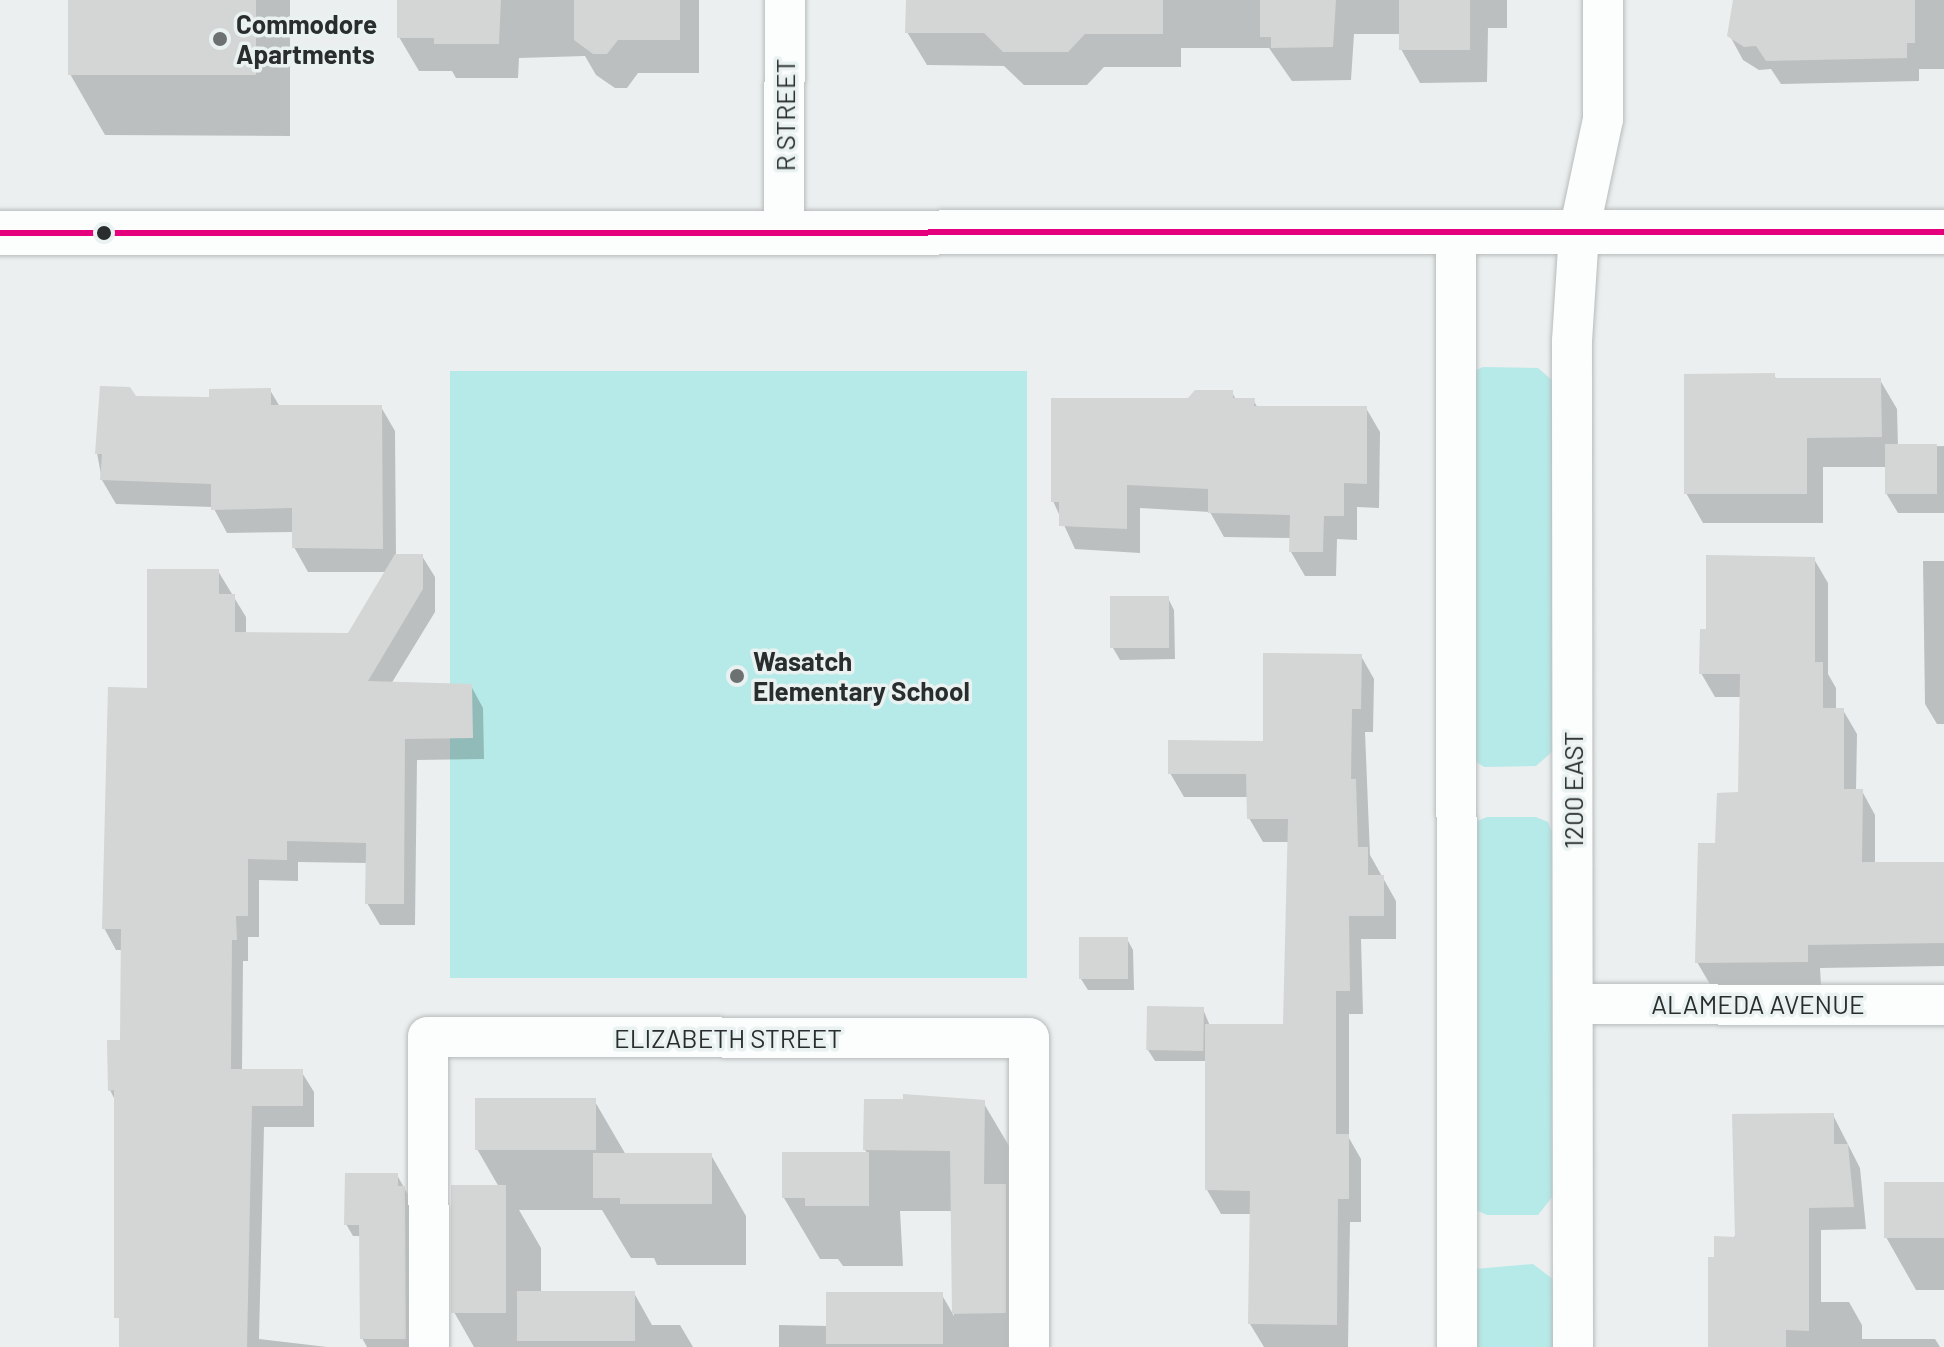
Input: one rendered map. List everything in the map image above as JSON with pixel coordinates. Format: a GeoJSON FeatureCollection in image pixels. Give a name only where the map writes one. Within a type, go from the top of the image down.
{"type":"FeatureCollection","features":[{"type":"Feature","properties":{"kind":"main road"},"geometry":{"type":"LineString","coordinates":[[0,233],[1944,232]]}},
{"type":"Feature","properties":{"kind":"street","name":"R STREET"},"geometry":{"type":"LineString","coordinates":[[784,231],[785,0]]}},
{"type":"Feature","properties":{"kind":"street","name":"1200 EAST"},"geometry":{"type":"LineString","coordinates":[[1573,1347],[1572,341],[1579,232],[1603,119],[1603,0]]}},
{"type":"Feature","properties":{"kind":"street"},"geometry":{"type":"LineString","coordinates":[[1456,234],[1457,1347]]}},
{"type":"Feature","properties":{"kind":"street","name":"ALAMEDA AVENUE"},"geometry":{"type":"LineString","coordinates":[[1573,1004],[1944,1005]]}},
{"type":"Feature","properties":{"kind":"street","name":"ELIZABETH STREET"},"geometry":{"type":"LineString","coordinates":[[429,1347],[428,1037],[1029,1038],[1029,1347]]}},
{"type":"Feature","properties":{"kind":"shaded area"},"geometry":{"type":"Polygon","coordinates":[[[1483,367],[1538,368],[1553,381],[1553,751],[1536,766],[1484,767],[1474,760],[1474,371],[1483,367]]]}},
{"type":"Feature","properties":{"kind":"shaded area","name":"Wasatch Elementary School"},"geometry":{"type":"Polygon","coordinates":[[[450,371],[1027,371],[1027,978],[450,978],[450,371]]]}},
{"type":"Feature","properties":{"kind":"shaded area"},"geometry":{"type":"Polygon","coordinates":[[[1487,817],[1536,817],[1548,822],[1554,836],[1553,1196],[1538,1215],[1487,1215],[1474,1209],[1475,822],[1487,817]]]}},
{"type":"Feature","properties":{"kind":"shaded area"},"geometry":{"type":"Polygon","coordinates":[[[1533,1264],[1554,1280],[1554,1347],[1469,1347],[1475,1269],[1533,1264]]]}},
{"type":"Feature","properties":{"kind":"building","name":"Commodore Apartments"},"geometry":{"type":"Polygon","coordinates":[[[68,0],[256,0],[256,75],[68,75],[68,0]]]}},
{"type":"Feature","properties":{"kind":"building"},"geometry":{"type":"Polygon","coordinates":[[[397,0],[501,0],[499,44],[434,44],[434,38],[397,38],[397,0]]]}},
{"type":"Feature","properties":{"kind":"building"},"geometry":{"type":"Polygon","coordinates":[[[574,0],[680,0],[680,40],[618,40],[607,54],[593,54],[574,40],[574,0]]]}},
{"type":"Feature","properties":{"kind":"building"},"geometry":{"type":"Polygon","coordinates":[[[906,0],[1163,0],[1163,34],[1085,34],[1068,52],[1003,52],[984,33],[905,33],[906,0]]]}},
{"type":"Feature","properties":{"kind":"building"},"geometry":{"type":"Polygon","coordinates":[[[1260,0],[1336,0],[1333,47],[1271,48],[1271,37],[1260,37],[1260,0]]]}},
{"type":"Feature","properties":{"kind":"building"},"geometry":{"type":"Polygon","coordinates":[[[1399,0],[1470,0],[1470,50],[1399,50],[1399,0]]]}},
{"type":"Feature","properties":{"kind":"building"},"geometry":{"type":"Polygon","coordinates":[[[1733,0],[1915,0],[1915,43],[1907,43],[1907,58],[1766,61],[1756,46],[1744,47],[1727,36],[1733,0]]]}},
{"type":"Feature","properties":{"kind":"building"},"geometry":{"type":"Polygon","coordinates":[[[1775,373],[1775,378],[1881,378],[1882,437],[1807,438],[1807,494],[1684,494],[1684,374],[1775,373]]]}},
{"type":"Feature","properties":{"kind":"building"},"geometry":{"type":"Polygon","coordinates":[[[100,386],[130,387],[136,396],[209,397],[209,389],[271,388],[271,405],[382,405],[383,549],[292,548],[292,508],[211,510],[211,484],[100,480],[102,454],[95,454],[100,386]]]}},
{"type":"Feature","properties":{"kind":"building"},"geometry":{"type":"Polygon","coordinates":[[[1195,390],[1233,390],[1233,398],[1255,398],[1254,406],[1367,406],[1367,484],[1344,483],[1344,516],[1324,516],[1323,552],[1289,552],[1290,515],[1208,513],[1208,489],[1127,485],[1127,529],[1059,526],[1059,502],[1051,502],[1051,398],[1188,398],[1195,390]]]}},
{"type":"Feature","properties":{"kind":"building"},"geometry":{"type":"Polygon","coordinates":[[[1885,444],[1937,444],[1937,494],[1885,494],[1885,444]]]}},
{"type":"Feature","properties":{"kind":"building"},"geometry":{"type":"Polygon","coordinates":[[[395,554],[423,554],[423,589],[368,681],[472,684],[473,738],[405,739],[404,904],[365,904],[366,843],[287,841],[287,860],[248,859],[248,916],[236,916],[237,940],[232,940],[231,1069],[303,1069],[303,1106],[252,1106],[247,1347],[119,1347],[119,1318],[114,1318],[114,1090],[108,1091],[107,1040],[120,1040],[121,929],[102,929],[108,687],[147,688],[147,569],[219,569],[219,594],[235,594],[235,632],[348,633],[395,554]]]}},
{"type":"Feature","properties":{"kind":"building"},"geometry":{"type":"Polygon","coordinates":[[[1706,555],[1815,557],[1815,662],[1823,662],[1823,708],[1844,708],[1844,789],[1863,789],[1862,862],[1944,862],[1944,943],[1808,945],[1808,962],[1695,963],[1698,843],[1715,843],[1717,793],[1738,792],[1740,674],[1699,674],[1700,629],[1706,629],[1706,555]]]}},
{"type":"Feature","properties":{"kind":"building"},"geometry":{"type":"Polygon","coordinates":[[[1110,596],[1169,596],[1169,648],[1110,648],[1110,596]]]}},
{"type":"Feature","properties":{"kind":"building"},"geometry":{"type":"Polygon","coordinates":[[[1263,653],[1362,654],[1361,709],[1352,709],[1351,779],[1356,779],[1358,847],[1368,847],[1368,875],[1384,875],[1384,916],[1349,916],[1350,991],[1336,991],[1336,1134],[1349,1134],[1349,1199],[1338,1199],[1337,1325],[1248,1324],[1250,1191],[1205,1190],[1205,1024],[1283,1024],[1288,819],[1247,819],[1246,774],[1168,774],[1168,740],[1263,741],[1263,653]]]}},
{"type":"Feature","properties":{"kind":"building"},"geometry":{"type":"Polygon","coordinates":[[[1079,937],[1128,937],[1128,979],[1079,979],[1079,937]]]}},
{"type":"Feature","properties":{"kind":"building"},"geometry":{"type":"Polygon","coordinates":[[[1147,1006],[1204,1007],[1203,1051],[1146,1050],[1147,1006]]]}},
{"type":"Feature","properties":{"kind":"building"},"geometry":{"type":"Polygon","coordinates":[[[903,1094],[985,1100],[984,1184],[1006,1184],[1006,1313],[952,1314],[950,1151],[863,1150],[864,1099],[903,1099],[903,1094]]]}},
{"type":"Feature","properties":{"kind":"building"},"geometry":{"type":"Polygon","coordinates":[[[475,1098],[596,1098],[596,1150],[475,1150],[475,1098]]]}},
{"type":"Feature","properties":{"kind":"building"},"geometry":{"type":"Polygon","coordinates":[[[1834,1113],[1834,1144],[1848,1144],[1854,1207],[1809,1208],[1809,1331],[1786,1330],[1786,1347],[1708,1347],[1708,1257],[1714,1257],[1714,1236],[1735,1237],[1732,1114],[1834,1113]]]}},
{"type":"Feature","properties":{"kind":"building"},"geometry":{"type":"Polygon","coordinates":[[[782,1152],[869,1152],[869,1206],[805,1206],[805,1198],[782,1198],[782,1152]]]}},
{"type":"Feature","properties":{"kind":"building"},"geometry":{"type":"Polygon","coordinates":[[[593,1153],[712,1153],[712,1204],[620,1204],[620,1198],[593,1198],[593,1153]]]}},
{"type":"Feature","properties":{"kind":"building"},"geometry":{"type":"Polygon","coordinates":[[[345,1173],[398,1173],[398,1186],[405,1186],[406,1339],[360,1339],[359,1225],[344,1225],[345,1173]]]}},
{"type":"Feature","properties":{"kind":"building"},"geometry":{"type":"Polygon","coordinates":[[[1884,1182],[1944,1182],[1944,1238],[1884,1238],[1884,1182]]]}},
{"type":"Feature","properties":{"kind":"building"},"geometry":{"type":"Polygon","coordinates":[[[451,1185],[506,1185],[506,1313],[451,1313],[451,1185]]]}},
{"type":"Feature","properties":{"kind":"building"},"geometry":{"type":"Polygon","coordinates":[[[517,1291],[635,1291],[635,1341],[517,1341],[517,1291]]]}},
{"type":"Feature","properties":{"kind":"building"},"geometry":{"type":"Polygon","coordinates":[[[826,1292],[943,1292],[943,1344],[826,1344],[826,1292]]]}},
{"type":"Feature","properties":{"kind":"transit line"},"geometry":{"type":"LineString","coordinates":[[0,233],[1944,232]]}},
{"type":"Feature","properties":{"kind":"place","name":"Commodore Apartments"},"geometry":{"type":"Point","coordinates":[220,39]}},
{"type":"Feature","properties":{"kind":"place","name":"Wasatch Elementary School"},"geometry":{"type":"Point","coordinates":[737,676]}}]}
